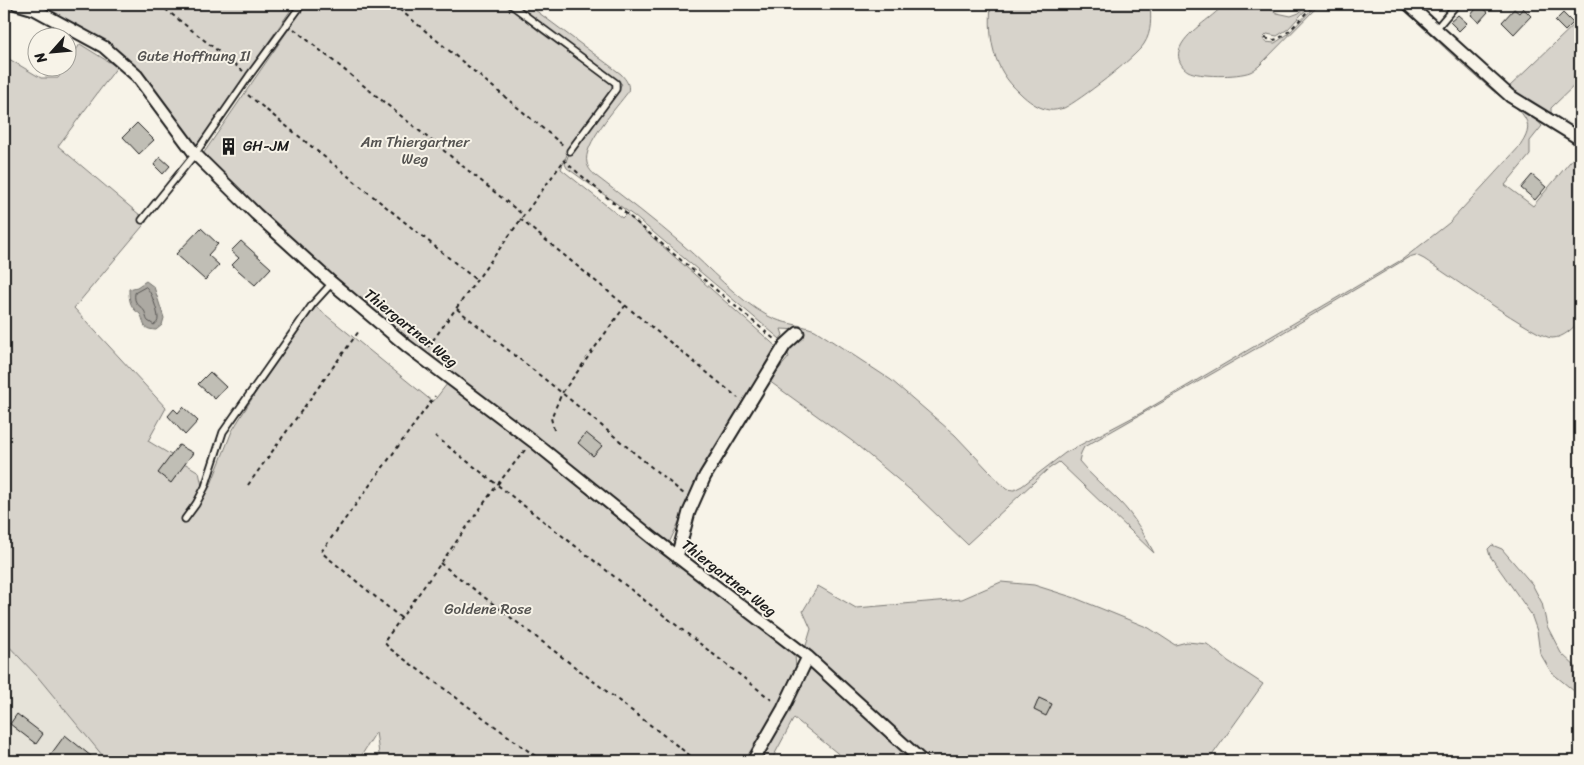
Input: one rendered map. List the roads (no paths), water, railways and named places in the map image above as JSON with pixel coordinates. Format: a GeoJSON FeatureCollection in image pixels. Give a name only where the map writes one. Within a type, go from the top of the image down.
{"type":"FeatureCollection","features":[{"type":"Feature","properties":{"kind":"street","name":"Thiergartner Weg"},"geometry":{"type":"LineString","coordinates":[[17,4],[34,10],[104,47],[137,76],[195,154],[256,214],[332,283],[421,357],[534,442],[808,657],[922,761]]}},
{"type":"Feature","properties":{"kind":"street"},"geometry":{"type":"LineString","coordinates":[[1408,4],[1510,96],[1580,139]]}},
{"type":"Feature","properties":{"kind":"street"},"geometry":{"type":"LineString","coordinates":[[677,556],[694,502],[705,476],[785,345],[798,333]]}},
{"type":"Feature","properties":{"kind":"street"},"geometry":{"type":"LineString","coordinates":[[753,761],[783,709],[808,657]]}},
{"type":"Feature","properties":{"kind":"lane"},"geometry":{"type":"LineString","coordinates":[[142,220],[195,154],[302,4]]}},
{"type":"Feature","properties":{"kind":"lane"},"geometry":{"type":"LineString","coordinates":[[510,4],[616,83],[616,89],[570,151]]}},
{"type":"Feature","properties":{"kind":"lane"},"geometry":{"type":"LineString","coordinates":[[1435,30],[1457,4]]}},
{"type":"Feature","properties":{"kind":"lane"},"geometry":{"type":"LineString","coordinates":[[185,519],[205,487],[223,432],[312,305],[332,283]]}},
{"type":"Feature","properties":{"kind":"water"},"geometry":{"type":"Polygon","coordinates":[[[146,281],[154,287],[164,318],[162,325],[156,330],[145,327],[142,317],[134,310],[131,304],[129,289],[137,287],[146,281]]]}},
{"type":"Feature","properties":{"kind":"place","name":"GH-JM"},"geometry":{"type":"Point","coordinates":[229,146]}},
{"type":"Feature","properties":{"kind":"park label","name":"Gute Hoffnung II"},"geometry":{"type":"Point","coordinates":[194,56]}},
{"type":"Feature","properties":{"kind":"park label","name":"Am Thiergartner Weg"},"geometry":{"type":"Point","coordinates":[415,150]}},
{"type":"Feature","properties":{"kind":"park label","name":"Goldene Rose"},"geometry":{"type":"Point","coordinates":[488,609]}}]}
